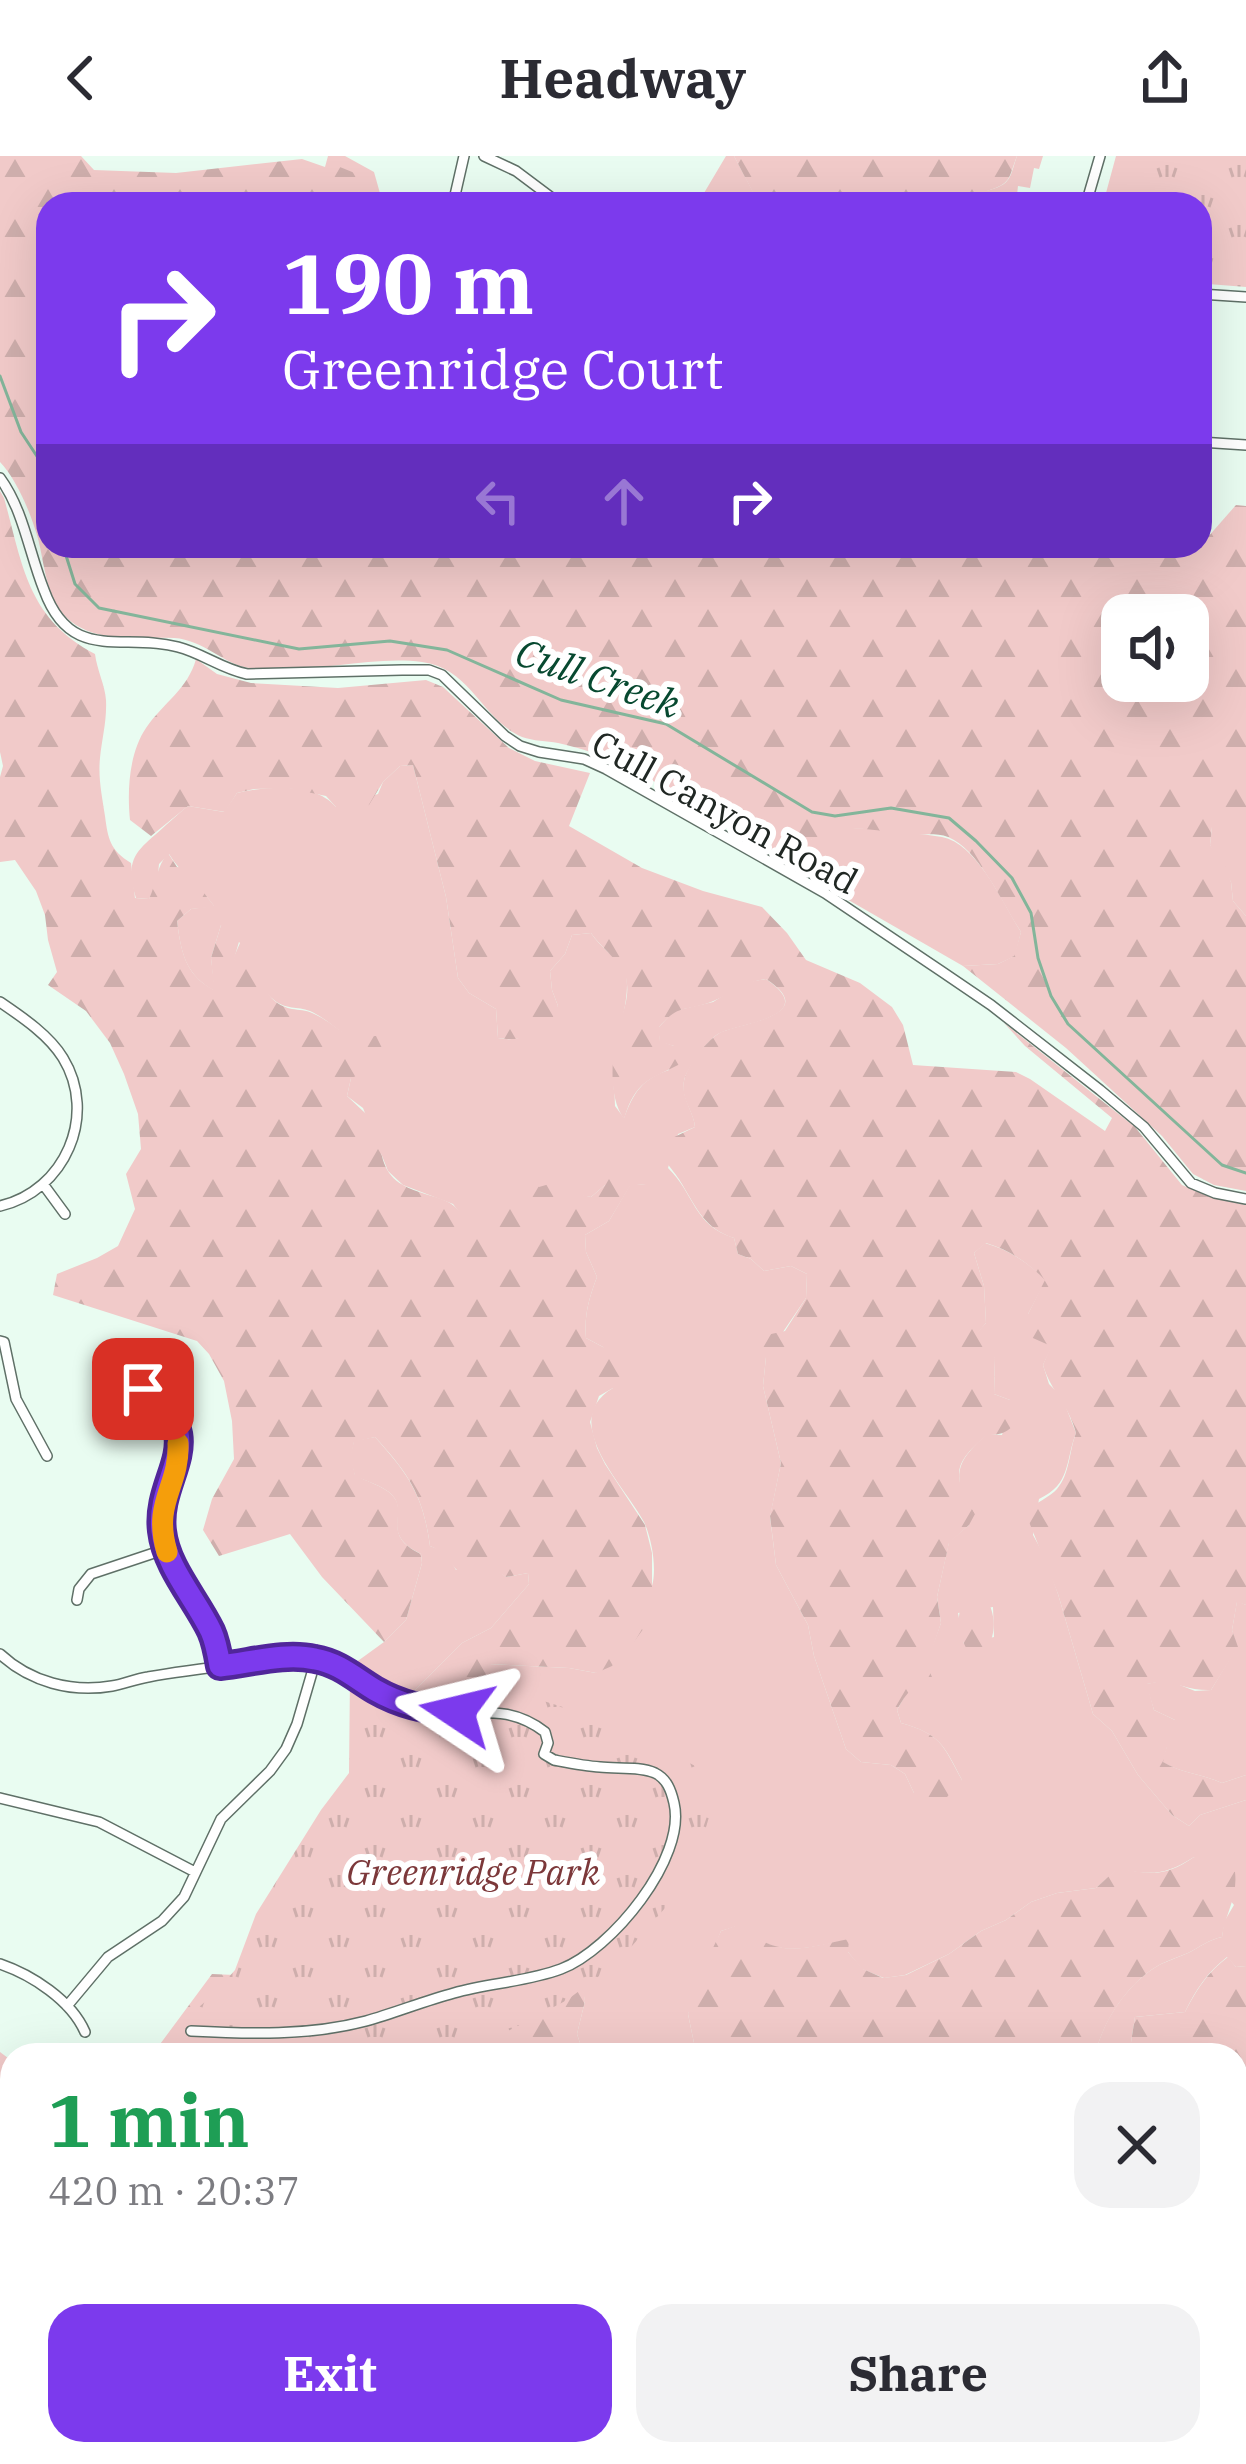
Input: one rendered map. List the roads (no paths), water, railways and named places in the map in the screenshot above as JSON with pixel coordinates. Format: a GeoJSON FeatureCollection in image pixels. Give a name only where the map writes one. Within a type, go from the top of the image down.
{"type":"FeatureCollection","features":[{"type":"Feature","properties":{"kind":"street"},"geometry":{"type":"LineString","coordinates":[[456,192],[464,156]]}},
{"type":"Feature","properties":{"kind":"street"},"geometry":{"type":"LineString","coordinates":[[484,156],[516,171],[544,192]]}},
{"type":"Feature","properties":{"kind":"street"},"geometry":{"type":"LineString","coordinates":[[1090,192],[1100,156]]}},
{"type":"Feature","properties":{"kind":"street"},"geometry":{"type":"LineString","coordinates":[[1212,295],[1246,297]]}},
{"type":"Feature","properties":{"kind":"street"},"geometry":{"type":"LineString","coordinates":[[1212,443],[1246,445]]}},
{"type":"Feature","properties":{"kind":"street","name":"Cull Canyon Road"},"geometry":{"type":"LineString","coordinates":[[0,478],[20,518],[51,608],[80,634],[109,643],[176,646],[247,674],[402,670],[442,674],[520,746],[584,759],[606,769],[825,893],[992,1005],[1100,1090],[1144,1127],[1191,1183],[1246,1199]]}},
{"type":"Feature","properties":{"kind":"street"},"geometry":{"type":"LineString","coordinates":[[0,1206],[44,1184],[60,1166],[72,1142],[77,1113],[74,1082],[61,1055],[1,1006]]}},
{"type":"Feature","properties":{"kind":"street"},"geometry":{"type":"LineString","coordinates":[[44,1184],[65,1214]]}},
{"type":"Feature","properties":{"kind":"street"},"geometry":{"type":"LineString","coordinates":[[0,1341],[9,1359],[16,1399],[47,1456]]}},
{"type":"Feature","properties":{"kind":"street"},"geometry":{"type":"LineString","coordinates":[[143,1389],[160,1400],[178,1435],[178,1462],[161,1518],[166,1550],[212,1632],[220,1666]]}},
{"type":"Feature","properties":{"kind":"street"},"geometry":{"type":"LineString","coordinates":[[77,1600],[91,1574],[166,1550]]}},
{"type":"Feature","properties":{"kind":"street"},"geometry":{"type":"LineString","coordinates":[[0,1654],[45,1681],[83,1688],[220,1666],[316,1659],[417,1708],[520,1717],[545,1732],[544,1754],[554,1760],[654,1773],[669,1784],[676,1808],[675,1832],[654,1881],[598,1945],[566,1968],[459,1991],[364,2021],[303,2031],[191,2031]]}},
{"type":"Feature","properties":{"kind":"street"},"geometry":{"type":"LineString","coordinates":[[67,2006],[108,1957],[162,1921],[184,1897],[221,1820],[286,1749],[316,1659]]}},
{"type":"Feature","properties":{"kind":"street"},"geometry":{"type":"LineString","coordinates":[[0,1798],[99,1822],[195,1872]]}},
{"type":"Feature","properties":{"kind":"street"},"geometry":{"type":"LineString","coordinates":[[0,1964],[36,1981],[67,2006],[85,2032]]}},
{"type":"Feature","properties":{"kind":"waterway","name":"Cull Creek"},"geometry":{"type":"LineString","coordinates":[[0,376],[21,432],[36,455]]}},
{"type":"Feature","properties":{"kind":"waterway","name":"Cull Creek"},"geometry":{"type":"LineString","coordinates":[[67,558],[75,584],[99,608],[299,649],[390,641],[447,650],[561,700],[666,724],[812,812],[835,816],[891,808],[949,818],[1012,878],[1031,913],[1038,958],[1051,996],[1068,1024],[1222,1165],[1246,1173]]}},
{"type":"Feature","properties":{"kind":"park label","name":"Greenridge Park"},"geometry":{"type":"Point","coordinates":[473,1872]}}]}
